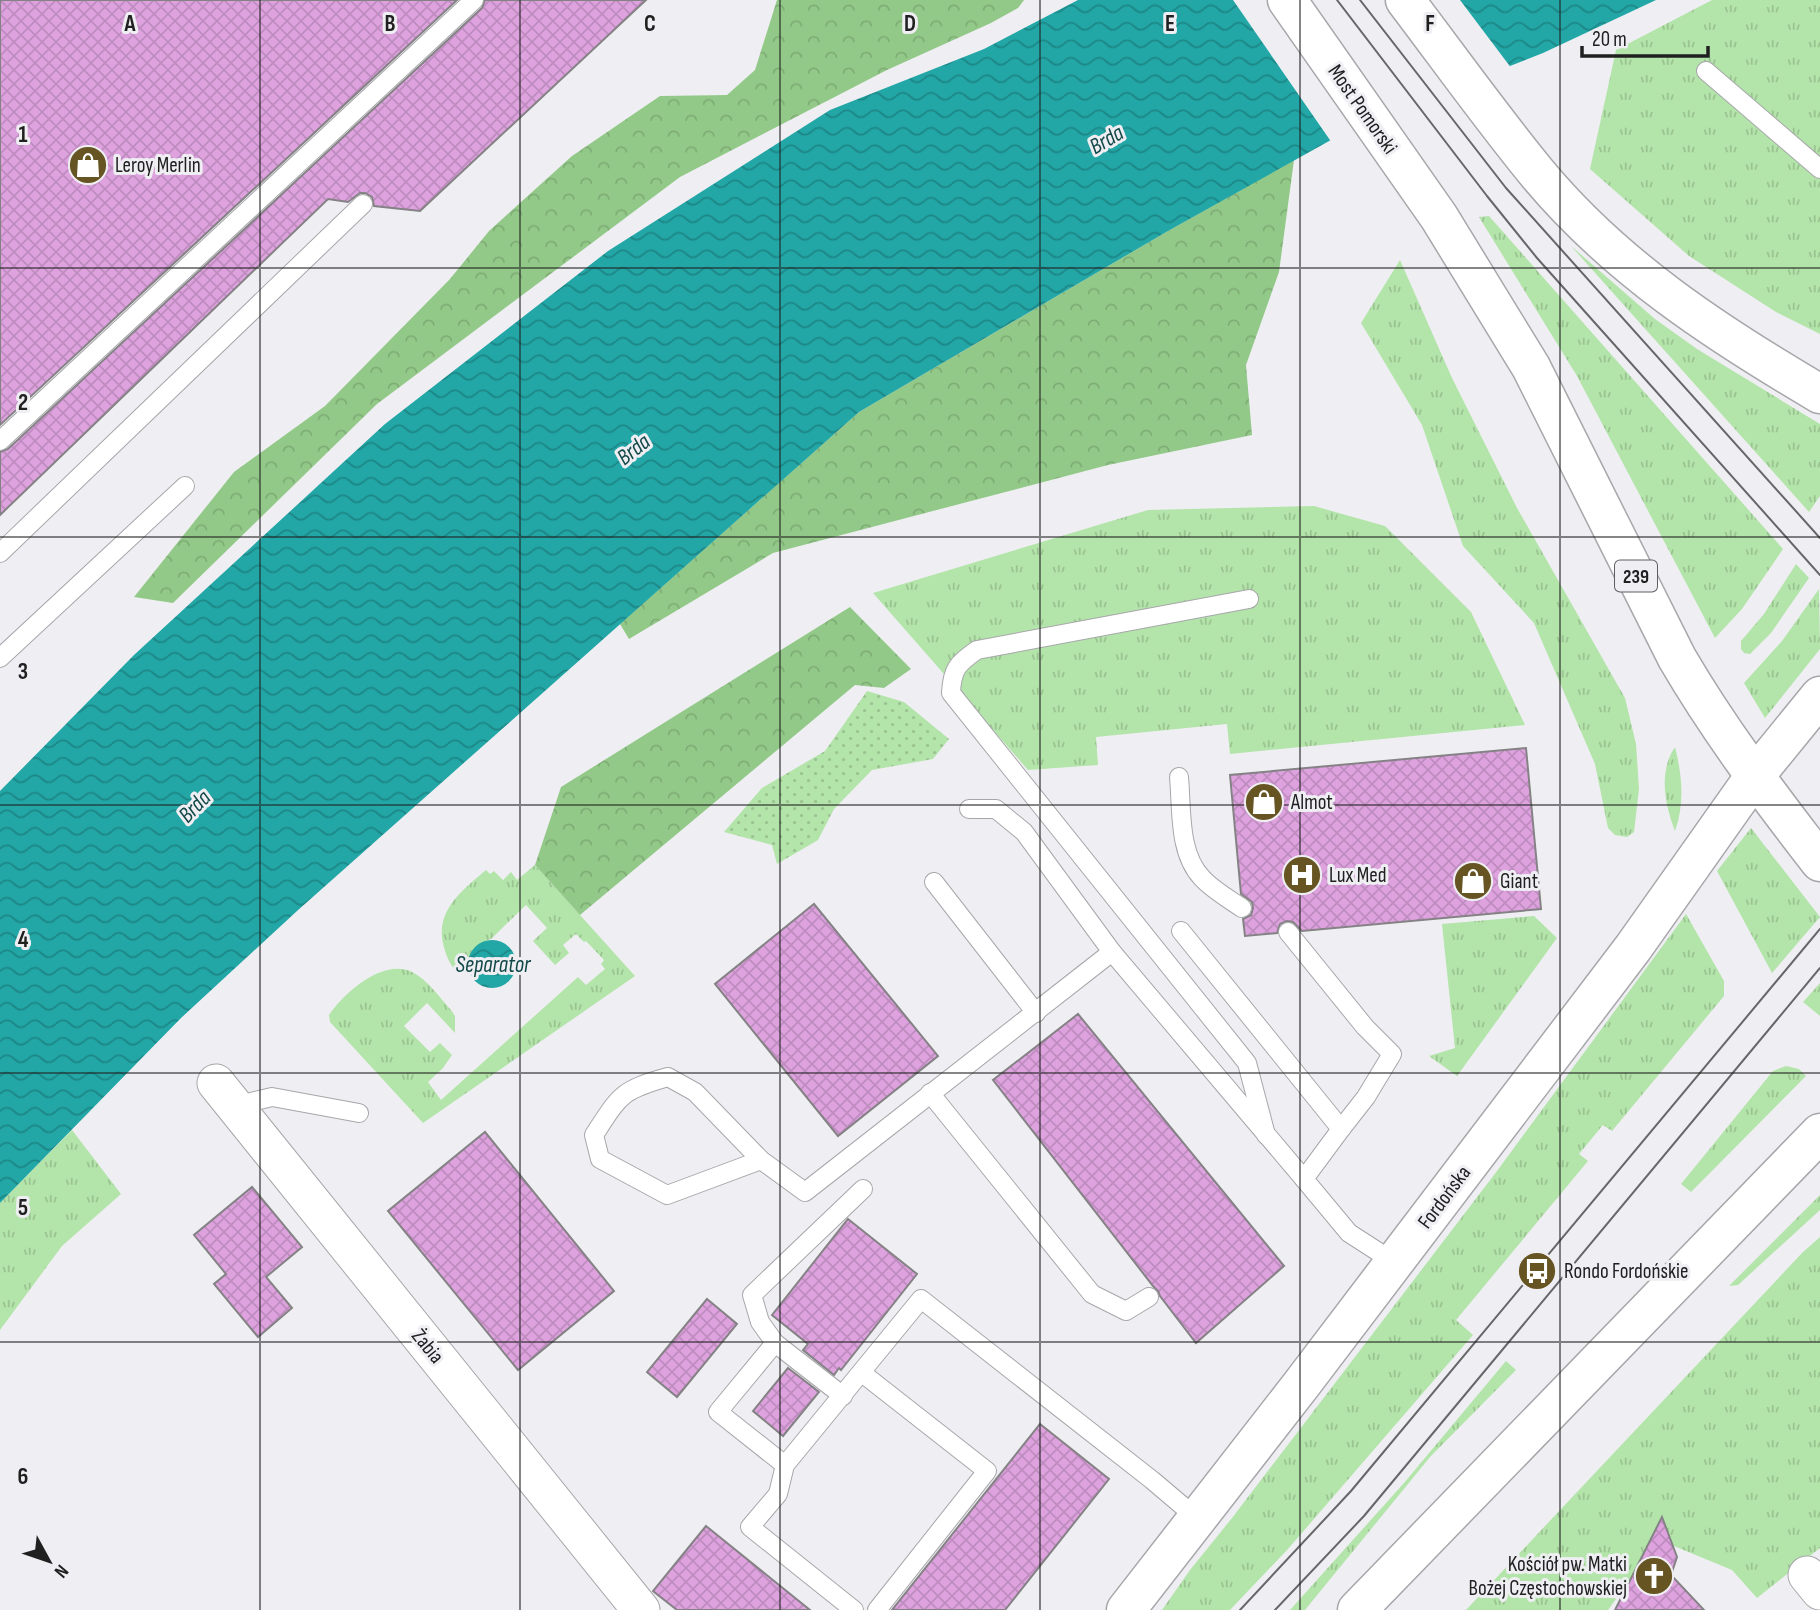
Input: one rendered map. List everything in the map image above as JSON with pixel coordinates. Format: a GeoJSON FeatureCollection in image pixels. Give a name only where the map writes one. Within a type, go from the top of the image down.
{"type":"FeatureCollection","features":[{"type":"Feature","properties":{"kind":"main road","name":"Most Pomorski"},"geometry":{"type":"LineString","coordinates":[[1287,0],[1439,217],[1531,367],[1677,658],[1698,695],[1754,777]]}},
{"type":"Feature","properties":{"kind":"main road"},"geometry":{"type":"LineString","coordinates":[[1405,0],[1538,174],[1595,233],[1633,269],[1680,306],[1734,343],[1820,394]]}},
{"type":"Feature","properties":{"kind":"main road"},"geometry":{"type":"LineString","coordinates":[[1754,777],[1820,696]]}},
{"type":"Feature","properties":{"kind":"main road","name":"239"},"geometry":{"type":"LineString","coordinates":[[1754,777],[1820,862]]}},
{"type":"Feature","properties":{"kind":"main road","name":"Fordońska"},"geometry":{"type":"LineString","coordinates":[[1126,1610],[1633,948],[1754,777]]}},
{"type":"Feature","properties":{"kind":"main road"},"geometry":{"type":"LineString","coordinates":[[1357,1610],[1820,1133]]}},
{"type":"Feature","properties":{"kind":"street","name":"Żabia"},"geometry":{"type":"LineString","coordinates":[[225,1094],[641,1610]]}},
{"type":"Feature","properties":{"kind":"lane"},"geometry":{"type":"LineString","coordinates":[[0,441],[474,0]]}},
{"type":"Feature","properties":{"kind":"lane"},"geometry":{"type":"LineString","coordinates":[[1706,71],[1820,169]]}},
{"type":"Feature","properties":{"kind":"lane"},"geometry":{"type":"LineString","coordinates":[[0,552],[363,204]]}},
{"type":"Feature","properties":{"kind":"lane"},"geometry":{"type":"LineString","coordinates":[[0,658],[185,486]]}},
{"type":"Feature","properties":{"kind":"lane"},"geometry":{"type":"LineString","coordinates":[[1249,599],[978,650],[961,660],[951,676],[951,693],[1247,1063],[1266,1135]]}},
{"type":"Feature","properties":{"kind":"lane"},"geometry":{"type":"LineString","coordinates":[[1180,777],[1186,853],[1193,868],[1203,880],[1242,908]]}},
{"type":"Feature","properties":{"kind":"lane"},"geometry":{"type":"LineString","coordinates":[[969,809],[996,809],[1024,832],[1112,952],[1349,1233],[1394,1262]]}},
{"type":"Feature","properties":{"kind":"lane"},"geometry":{"type":"LineString","coordinates":[[934,882],[1036,1013]]}},
{"type":"Feature","properties":{"kind":"lane"},"geometry":{"type":"LineString","coordinates":[[1181,931],[1341,1129]]}},
{"type":"Feature","properties":{"kind":"lane"},"geometry":{"type":"LineString","coordinates":[[1288,932],[1365,1027],[1392,1054],[1366,1097],[1304,1179]]}},
{"type":"Feature","properties":{"kind":"lane"},"geometry":{"type":"LineString","coordinates":[[761,1160],[667,1195],[600,1159],[594,1135],[618,1098],[638,1086],[668,1077],[695,1092],[761,1160],[805,1192],[1112,952]]}},
{"type":"Feature","properties":{"kind":"lane"},"geometry":{"type":"LineString","coordinates":[[930,1093],[1092,1294],[1126,1311],[1149,1297]]}},
{"type":"Feature","properties":{"kind":"lane"},"geometry":{"type":"LineString","coordinates":[[225,1094],[272,1097],[359,1113]]}},
{"type":"Feature","properties":{"kind":"lane"},"geometry":{"type":"LineString","coordinates":[[843,1396],[775,1343],[760,1322],[752,1295],[863,1189]]}},
{"type":"Feature","properties":{"kind":"lane"},"geometry":{"type":"LineString","coordinates":[[854,1610],[750,1527],[778,1494],[785,1465],[921,1299],[1198,1519]]}},
{"type":"Feature","properties":{"kind":"lane"},"geometry":{"type":"LineString","coordinates":[[775,1343],[718,1412],[785,1465]]}},
{"type":"Feature","properties":{"kind":"lane"},"geometry":{"type":"LineString","coordinates":[[862,1373],[987,1472],[877,1610]]}},
{"type":"Feature","properties":{"kind":"green space"},"geometry":{"type":"Polygon","coordinates":[[[777,0],[1024,0],[1018,8],[991,23],[887,70],[680,177],[377,404],[173,603],[134,597],[234,472],[325,406],[450,279],[489,231],[572,156],[660,96],[727,95],[755,70],[777,0]]]}},
{"type":"Feature","properties":{"kind":"green space"},"geometry":{"type":"Polygon","coordinates":[[[1712,0],[1820,0],[1820,334],[1776,312],[1689,256],[1590,169],[1616,50],[1712,0]]]}},
{"type":"Feature","properties":{"kind":"green space"},"geometry":{"type":"Polygon","coordinates":[[[1294,160],[1279,272],[1246,365],[1252,435],[1108,465],[773,553],[629,639],[620,624],[859,412],[1294,160]]]}},
{"type":"Feature","properties":{"kind":"green space"},"geometry":{"type":"Polygon","coordinates":[[[1489,216],[1783,549],[1742,609],[1715,638],[1577,376],[1479,217],[1489,216]]]}},
{"type":"Feature","properties":{"kind":"green space"},"geometry":{"type":"Polygon","coordinates":[[[1571,246],[1655,319],[1697,349],[1820,424],[1820,496],[1809,512],[1571,246]]]}},
{"type":"Feature","properties":{"kind":"green space"},"geometry":{"type":"Polygon","coordinates":[[[1400,260],[1452,378],[1517,508],[1625,698],[1636,744],[1639,789],[1634,832],[1627,837],[1615,835],[1608,828],[1595,764],[1534,623],[1463,546],[1422,425],[1361,323],[1400,260]]]}},
{"type":"Feature","properties":{"kind":"green space"},"geometry":{"type":"Polygon","coordinates":[[[1314,506],[1385,526],[1471,612],[1525,725],[1230,754],[1227,724],[1096,737],[1098,765],[1028,770],[873,593],[1148,510],[1314,506]]]}},
{"type":"Feature","properties":{"kind":"green space"},"geometry":{"type":"Polygon","coordinates":[[[1796,564],[1809,578],[1771,633],[1750,654],[1744,653],[1741,641],[1764,614],[1796,564]]]}},
{"type":"Feature","properties":{"kind":"green space"},"geometry":{"type":"Polygon","coordinates":[[[1819,589],[1820,649],[1765,718],[1744,683],[1782,641],[1819,589]]]}},
{"type":"Feature","properties":{"kind":"green space"},"geometry":{"type":"Polygon","coordinates":[[[850,607],[911,669],[884,688],[855,685],[580,915],[535,865],[561,787],[850,607]]]}},
{"type":"Feature","properties":{"kind":"green space"},"geometry":{"type":"Polygon","coordinates":[[[867,691],[904,702],[949,739],[933,759],[872,770],[834,809],[818,840],[777,864],[772,845],[724,832],[762,788],[825,751],[867,691]]]}},
{"type":"Feature","properties":{"kind":"green space"},"geometry":{"type":"Polygon","coordinates":[[[1675,747],[1681,789],[1675,831],[1668,810],[1665,778],[1666,767],[1675,747]]]}},
{"type":"Feature","properties":{"kind":"green space"},"geometry":{"type":"Polygon","coordinates":[[[1751,828],[1820,917],[1772,973],[1717,871],[1751,828]]]}},
{"type":"Feature","properties":{"kind":"green space"},"geometry":{"type":"Polygon","coordinates":[[[535,865],[635,976],[423,1123],[330,1022],[329,1015],[354,988],[377,974],[401,969],[423,979],[455,1016],[455,1033],[427,1003],[404,1026],[430,1052],[440,1043],[452,1055],[428,1082],[441,1100],[578,977],[586,985],[605,969],[601,964],[604,960],[576,934],[563,945],[569,953],[555,965],[533,941],[547,928],[526,905],[491,939],[476,949],[468,965],[458,974],[452,966],[444,948],[442,927],[455,900],[486,870],[490,874],[494,871],[503,880],[511,872],[517,880],[535,865]]]}},
{"type":"Feature","properties":{"kind":"green space"},"geometry":{"type":"Polygon","coordinates":[[[1686,914],[1724,981],[1724,996],[1612,1131],[1603,1125],[1579,1154],[1588,1161],[1456,1320],[1473,1335],[1288,1549],[1230,1610],[1162,1610],[1497,1171],[1686,914]]]}},
{"type":"Feature","properties":{"kind":"green space"},"geometry":{"type":"Polygon","coordinates":[[[1534,916],[1557,938],[1457,1076],[1429,1056],[1455,1048],[1442,924],[1534,916]]]}},
{"type":"Feature","properties":{"kind":"green space"},"geometry":{"type":"Polygon","coordinates":[[[1820,983],[1820,1016],[1803,1002],[1820,983]]]}},
{"type":"Feature","properties":{"kind":"green space"},"geometry":{"type":"Polygon","coordinates":[[[1786,1066],[1799,1069],[1806,1076],[1691,1192],[1681,1184],[1773,1071],[1786,1066]]]}},
{"type":"Feature","properties":{"kind":"green space"},"geometry":{"type":"Polygon","coordinates":[[[72,1130],[121,1194],[62,1246],[0,1330],[0,1203],[72,1130]]]}},
{"type":"Feature","properties":{"kind":"green space"},"geometry":{"type":"Polygon","coordinates":[[[1820,1195],[1820,1210],[1738,1285],[1729,1286],[1820,1195]]]}},
{"type":"Feature","properties":{"kind":"green space"},"geometry":{"type":"Polygon","coordinates":[[[1820,1237],[1820,1548],[1757,1598],[1732,1570],[1657,1539],[1649,1543],[1629,1585],[1619,1578],[1608,1592],[1616,1599],[1608,1610],[1466,1610],[1802,1253],[1820,1237]]]}},
{"type":"Feature","properties":{"kind":"green space"},"geometry":{"type":"Polygon","coordinates":[[[1506,1361],[1516,1370],[1430,1457],[1305,1610],[1290,1610],[1404,1483],[1506,1361]]]}},
{"type":"Feature","properties":{"kind":"water","name":"Brda"},"geometry":{"type":"Polygon","coordinates":[[[1078,0],[1656,0],[1543,53],[1356,126],[1168,231],[859,412],[297,911],[181,1018],[0,1203],[0,791],[134,655],[385,424],[608,251],[830,110],[984,49],[1078,0]]]}},
{"type":"Feature","properties":{"kind":"water","name":"Separator"},"geometry":{"type":"Polygon","coordinates":[[[492,940],[509,947],[516,964],[509,981],[492,988],[475,981],[468,964],[475,947],[492,940]]]}},
{"type":"Feature","properties":{"kind":"pier"},"geometry":{"type":"Polygon","coordinates":[[[1233,0],[1460,0],[1512,69],[1357,129],[1332,143],[1233,0]]]}},
{"type":"Feature","properties":{"kind":"building"},"geometry":{"type":"Polygon","coordinates":[[[0,0],[457,0],[0,425],[0,0]]]}},
{"type":"Feature","properties":{"kind":"building"},"geometry":{"type":"Polygon","coordinates":[[[485,0],[646,0],[420,211],[374,206],[372,197],[365,193],[360,193],[348,202],[328,199],[0,515],[0,452],[8,449],[482,8],[485,0]]]}},
{"type":"Feature","properties":{"kind":"building"},"geometry":{"type":"Polygon","coordinates":[[[1526,748],[1541,909],[1302,931],[1293,922],[1287,921],[1280,924],[1277,933],[1245,936],[1243,919],[1251,915],[1253,908],[1252,902],[1241,894],[1230,775],[1526,748]]]}},
{"type":"Feature","properties":{"kind":"building"},"geometry":{"type":"Polygon","coordinates":[[[814,904],[938,1056],[838,1136],[715,984],[814,904]]]}},
{"type":"Feature","properties":{"kind":"building"},"geometry":{"type":"Polygon","coordinates":[[[1078,1014],[1284,1266],[1196,1343],[993,1080],[1078,1014]]]}},
{"type":"Feature","properties":{"kind":"building"},"geometry":{"type":"Polygon","coordinates":[[[485,1132],[614,1291],[518,1370],[388,1211],[485,1132]]]}},
{"type":"Feature","properties":{"kind":"building"},"geometry":{"type":"Polygon","coordinates":[[[252,1187],[302,1247],[266,1277],[292,1308],[258,1337],[214,1284],[226,1274],[194,1235],[252,1187]]]}},
{"type":"Feature","properties":{"kind":"building"},"geometry":{"type":"Polygon","coordinates":[[[848,1219],[917,1274],[841,1370],[839,1368],[834,1375],[803,1350],[808,1344],[772,1315],[848,1219]]]}},
{"type":"Feature","properties":{"kind":"building"},"geometry":{"type":"Polygon","coordinates":[[[707,1299],[737,1324],[677,1397],[647,1372],[707,1299]]]}},
{"type":"Feature","properties":{"kind":"building"},"geometry":{"type":"Polygon","coordinates":[[[788,1368],[819,1392],[783,1436],[753,1411],[788,1368]]]}},
{"type":"Feature","properties":{"kind":"building"},"geometry":{"type":"Polygon","coordinates":[[[1040,1424],[1109,1479],[1005,1610],[892,1610],[1040,1424]]]}},
{"type":"Feature","properties":{"kind":"building","name":"Kościół pw. Matki Bożej Częstochowskiej"},"geometry":{"type":"Polygon","coordinates":[[[1662,1517],[1677,1557],[1671,1575],[1704,1610],[1615,1610],[1662,1517]]]}},
{"type":"Feature","properties":{"kind":"building"},"geometry":{"type":"Polygon","coordinates":[[[706,1526],[810,1610],[677,1610],[653,1591],[706,1526]]]}},
{"type":"Feature","properties":{"kind":"tram line"},"geometry":{"type":"LineString","coordinates":[[1337,0],[1537,258],[1820,575]]}},
{"type":"Feature","properties":{"kind":"tram line"},"geometry":{"type":"LineString","coordinates":[[1360,0],[1506,188],[1820,538]]}},
{"type":"Feature","properties":{"kind":"tram line"},"geometry":{"type":"LineString","coordinates":[[1240,1610],[1351,1491],[1820,929]]}},
{"type":"Feature","properties":{"kind":"tram line"},"geometry":{"type":"LineString","coordinates":[[1275,1610],[1364,1516],[1820,968]]}},
{"type":"Feature","properties":{"kind":"place","name":"Leroy Merlin"},"geometry":{"type":"Point","coordinates":[88,165]}},
{"type":"Feature","properties":{"kind":"place","name":"Almot"},"geometry":{"type":"Point","coordinates":[1264,802]}},
{"type":"Feature","properties":{"kind":"place","name":"Lux Med"},"geometry":{"type":"Point","coordinates":[1302,875]}},
{"type":"Feature","properties":{"kind":"place","name":"Giant"},"geometry":{"type":"Point","coordinates":[1473,881]}},
{"type":"Feature","properties":{"kind":"place","name":"Rondo Fordońskie"},"geometry":{"type":"Point","coordinates":[1537,1271]}},
{"type":"Feature","properties":{"kind":"place","name":"Kościół pw. Matki Bożej Częstochowskiej"},"geometry":{"type":"Point","coordinates":[1654,1576]}}]}
